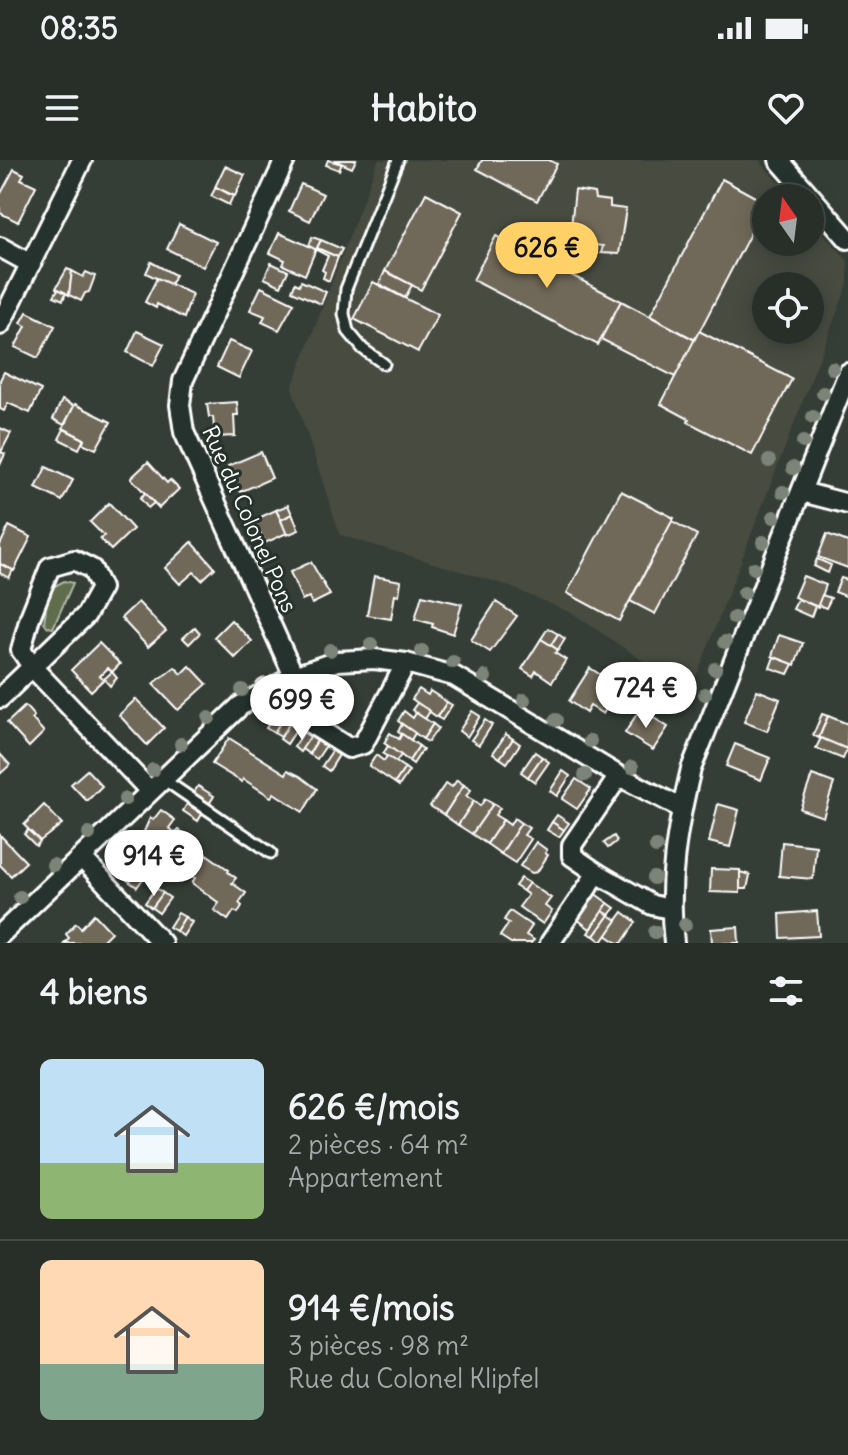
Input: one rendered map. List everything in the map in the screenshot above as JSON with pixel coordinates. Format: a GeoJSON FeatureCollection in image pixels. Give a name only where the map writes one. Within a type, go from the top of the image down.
{"type":"FeatureCollection","features":[{"type":"Feature","properties":{"kind":"street"},"geometry":{"type":"LineString","coordinates":[[0,325],[82,160]]}},
{"type":"Feature","properties":{"kind":"street","name":"Rue du Colonel Pons"},"geometry":{"type":"LineString","coordinates":[[285,160],[183,381],[180,405],[184,432],[294,676]]}},
{"type":"Feature","properties":{"kind":"street"},"geometry":{"type":"LineString","coordinates":[[779,160],[848,239]]}},
{"type":"Feature","properties":{"kind":"street"},"geometry":{"type":"LineString","coordinates":[[0,247],[31,264]]}},
{"type":"Feature","properties":{"kind":"street"},"geometry":{"type":"LineString","coordinates":[[674,943],[670,909],[671,871],[691,769],[848,373]]}},
{"type":"Feature","properties":{"kind":"street"},"geometry":{"type":"LineString","coordinates":[[802,492],[848,504]]}},
{"type":"Feature","properties":{"kind":"street"},"geometry":{"type":"LineString","coordinates":[[0,698],[33,668],[86,615],[101,588],[92,569],[74,560],[50,567],[21,650],[33,668],[157,785]]}},
{"type":"Feature","properties":{"kind":"street"},"geometry":{"type":"LineString","coordinates":[[0,935],[240,706],[294,676],[337,661],[374,659],[406,663],[454,676],[619,776],[681,808]]}},
{"type":"Feature","properties":{"kind":"street"},"geometry":{"type":"LineString","coordinates":[[266,689],[276,702],[349,748],[363,744],[406,663]]}},
{"type":"Feature","properties":{"kind":"street"},"geometry":{"type":"LineString","coordinates":[[619,776],[572,845],[572,856],[652,905],[670,909]]}},
{"type":"Feature","properties":{"kind":"street"},"geometry":{"type":"LineString","coordinates":[[82,858],[162,943]]}},
{"type":"Feature","properties":{"kind":"street"},"geometry":{"type":"LineString","coordinates":[[550,943],[597,873]]}},
{"type":"Feature","properties":{"kind":"lane"},"geometry":{"type":"LineString","coordinates":[[384,364],[363,349],[348,331],[344,314],[346,289],[398,160]]}},
{"type":"Feature","properties":{"kind":"lane"},"geometry":{"type":"LineString","coordinates":[[157,785],[271,853]]}},
{"type":"Feature","properties":{"kind":"shaded area"},"geometry":{"type":"Polygon","coordinates":[[[378,160],[759,160],[780,184],[752,184],[752,256],[824,256],[824,234],[848,261],[848,284],[690,693],[574,614],[503,584],[340,535],[292,388],[378,160]]]}},
{"type":"Feature","properties":{"kind":"green space"},"geometry":{"type":"Polygon","coordinates":[[[64,581],[73,583],[53,628],[48,627],[44,622],[49,589],[64,581]]]}},
{"type":"Feature","properties":{"kind":"building"},"geometry":{"type":"Polygon","coordinates":[[[328,160],[342,164],[339,170],[326,165],[328,160]]]}},
{"type":"Feature","properties":{"kind":"building"},"geometry":{"type":"Polygon","coordinates":[[[334,160],[356,160],[352,168],[334,160]]]}},
{"type":"Feature","properties":{"kind":"building"},"geometry":{"type":"Polygon","coordinates":[[[482,160],[549,160],[557,164],[537,201],[477,169],[482,160]]]}},
{"type":"Feature","properties":{"kind":"building"},"geometry":{"type":"Polygon","coordinates":[[[225,166],[245,175],[235,196],[215,187],[225,166]]]}},
{"type":"Feature","properties":{"kind":"building"},"geometry":{"type":"Polygon","coordinates":[[[14,169],[24,174],[21,179],[36,186],[18,222],[0,213],[0,195],[14,169]]]}},
{"type":"Feature","properties":{"kind":"building"},"geometry":{"type":"Polygon","coordinates":[[[722,179],[752,195],[752,230],[695,340],[650,316],[722,179]]]}},
{"type":"Feature","properties":{"kind":"building"},"geometry":{"type":"Polygon","coordinates":[[[301,184],[323,194],[310,221],[289,211],[301,184]]]}},
{"type":"Feature","properties":{"kind":"building"},"geometry":{"type":"Polygon","coordinates":[[[216,187],[233,196],[229,205],[211,196],[216,187]]]}},
{"type":"Feature","properties":{"kind":"building"},"geometry":{"type":"Polygon","coordinates":[[[575,190],[594,193],[595,199],[610,201],[610,207],[626,209],[619,254],[601,253],[603,246],[586,244],[586,237],[570,236],[575,190]]]}},
{"type":"Feature","properties":{"kind":"building"},"geometry":{"type":"Polygon","coordinates":[[[426,193],[462,212],[421,290],[385,271],[426,193]]]}},
{"type":"Feature","properties":{"kind":"building"},"geometry":{"type":"Polygon","coordinates":[[[179,224],[216,242],[203,267],[167,249],[179,224]]]}},
{"type":"Feature","properties":{"kind":"building"},"geometry":{"type":"Polygon","coordinates":[[[279,233],[316,249],[305,275],[283,265],[285,260],[270,253],[279,233]]]}},
{"type":"Feature","properties":{"kind":"building"},"geometry":{"type":"Polygon","coordinates":[[[496,236],[621,301],[598,345],[473,280],[496,236]]]}},
{"type":"Feature","properties":{"kind":"building"},"geometry":{"type":"Polygon","coordinates":[[[312,237],[321,240],[317,248],[338,257],[329,281],[323,278],[325,272],[322,270],[328,256],[309,246],[312,237]]]}},
{"type":"Feature","properties":{"kind":"building"},"geometry":{"type":"Polygon","coordinates":[[[321,240],[342,249],[338,257],[317,248],[321,240]]]}},
{"type":"Feature","properties":{"kind":"building"},"geometry":{"type":"Polygon","coordinates":[[[151,262],[175,275],[170,285],[146,273],[151,262]]]}},
{"type":"Feature","properties":{"kind":"building"},"geometry":{"type":"Polygon","coordinates":[[[271,263],[288,271],[281,286],[264,278],[271,263]]]}},
{"type":"Feature","properties":{"kind":"building"},"geometry":{"type":"Polygon","coordinates":[[[67,269],[72,271],[69,295],[56,288],[67,269]]]}},
{"type":"Feature","properties":{"kind":"building"},"geometry":{"type":"Polygon","coordinates":[[[72,271],[83,277],[86,272],[95,276],[89,292],[81,301],[69,295],[72,271]]]}},
{"type":"Feature","properties":{"kind":"building"},"geometry":{"type":"Polygon","coordinates":[[[385,271],[412,285],[405,298],[379,284],[385,271]]]}},
{"type":"Feature","properties":{"kind":"building"},"geometry":{"type":"Polygon","coordinates":[[[157,278],[192,294],[184,318],[157,304],[156,308],[145,302],[157,278]]]}},
{"type":"Feature","properties":{"kind":"building"},"geometry":{"type":"Polygon","coordinates":[[[301,281],[326,292],[321,304],[292,291],[295,283],[299,285],[301,281]]]}},
{"type":"Feature","properties":{"kind":"building"},"geometry":{"type":"Polygon","coordinates":[[[373,282],[438,315],[418,352],[354,319],[373,282]]]}},
{"type":"Feature","properties":{"kind":"building"},"geometry":{"type":"Polygon","coordinates":[[[261,287],[294,303],[279,330],[262,322],[265,316],[250,310],[261,287]]]}},
{"type":"Feature","properties":{"kind":"building"},"geometry":{"type":"Polygon","coordinates":[[[58,289],[66,293],[63,300],[54,296],[58,289]]]}},
{"type":"Feature","properties":{"kind":"building"},"geometry":{"type":"Polygon","coordinates":[[[621,301],[695,340],[675,377],[601,339],[621,301]]]}},
{"type":"Feature","properties":{"kind":"building"},"geometry":{"type":"Polygon","coordinates":[[[27,312],[55,326],[38,358],[15,347],[26,326],[21,323],[27,312]]]}},
{"type":"Feature","properties":{"kind":"building"},"geometry":{"type":"Polygon","coordinates":[[[137,331],[164,344],[153,366],[127,352],[137,331]]]}},
{"type":"Feature","properties":{"kind":"building"},"geometry":{"type":"Polygon","coordinates":[[[699,331],[792,379],[752,455],[688,422],[689,419],[661,404],[699,331]]]}},
{"type":"Feature","properties":{"kind":"building"},"geometry":{"type":"Polygon","coordinates":[[[229,341],[252,351],[239,378],[217,367],[229,341]]]}},
{"type":"Feature","properties":{"kind":"building"},"geometry":{"type":"Polygon","coordinates":[[[4,372],[41,390],[30,413],[8,403],[4,411],[0,409],[0,380],[4,372]]]}},
{"type":"Feature","properties":{"kind":"building"},"geometry":{"type":"Polygon","coordinates":[[[62,400],[74,406],[64,425],[53,419],[62,400]]]}},
{"type":"Feature","properties":{"kind":"building"},"geometry":{"type":"Polygon","coordinates":[[[237,402],[235,436],[215,437],[213,417],[209,417],[207,404],[237,402]]]}},
{"type":"Feature","properties":{"kind":"building"},"geometry":{"type":"Polygon","coordinates":[[[75,404],[111,422],[96,449],[82,443],[84,439],[63,428],[75,404]]]}},
{"type":"Feature","properties":{"kind":"building"},"geometry":{"type":"Polygon","coordinates":[[[0,428],[11,433],[1,452],[5,454],[0,465],[0,428]]]}},
{"type":"Feature","properties":{"kind":"building"},"geometry":{"type":"Polygon","coordinates":[[[64,429],[84,439],[79,449],[59,439],[64,429]]]}},
{"type":"Feature","properties":{"kind":"building"},"geometry":{"type":"Polygon","coordinates":[[[261,452],[272,478],[240,492],[228,466],[261,452]]]}},
{"type":"Feature","properties":{"kind":"building"},"geometry":{"type":"Polygon","coordinates":[[[148,462],[167,483],[170,480],[179,489],[159,508],[131,478],[148,462]]]}},
{"type":"Feature","properties":{"kind":"building"},"geometry":{"type":"Polygon","coordinates":[[[46,467],[73,480],[62,501],[36,488],[46,467]]]}},
{"type":"Feature","properties":{"kind":"building"},"geometry":{"type":"Polygon","coordinates":[[[621,491],[674,518],[619,621],[567,593],[621,491]]]}},
{"type":"Feature","properties":{"kind":"building"},"geometry":{"type":"Polygon","coordinates":[[[145,493],[154,503],[148,508],[140,498],[145,493]]]}},
{"type":"Feature","properties":{"kind":"building"},"geometry":{"type":"Polygon","coordinates":[[[109,503],[133,529],[111,550],[100,539],[104,536],[90,522],[109,503]]]}},
{"type":"Feature","properties":{"kind":"building"},"geometry":{"type":"Polygon","coordinates":[[[288,505],[292,514],[281,520],[276,510],[288,505]]]}},
{"type":"Feature","properties":{"kind":"building"},"geometry":{"type":"Polygon","coordinates":[[[276,510],[287,533],[265,543],[254,520],[276,510]]]}},
{"type":"Feature","properties":{"kind":"building"},"geometry":{"type":"Polygon","coordinates":[[[292,514],[299,530],[287,535],[281,520],[292,514]]]}},
{"type":"Feature","properties":{"kind":"building"},"geometry":{"type":"Polygon","coordinates":[[[672,521],[697,535],[655,614],[630,601],[672,521]]]}},
{"type":"Feature","properties":{"kind":"building"},"geometry":{"type":"Polygon","coordinates":[[[9,526],[31,537],[14,571],[0,564],[0,545],[9,526]]]}},
{"type":"Feature","properties":{"kind":"building"},"geometry":{"type":"Polygon","coordinates":[[[827,534],[848,542],[848,568],[818,557],[827,534]]]}},
{"type":"Feature","properties":{"kind":"building"},"geometry":{"type":"Polygon","coordinates":[[[192,542],[215,568],[202,580],[194,572],[180,584],[165,568],[192,542]]]}},
{"type":"Feature","properties":{"kind":"building"},"geometry":{"type":"Polygon","coordinates":[[[817,559],[831,565],[828,573],[814,566],[817,559]]]}},
{"type":"Feature","properties":{"kind":"building"},"geometry":{"type":"Polygon","coordinates":[[[311,562],[330,595],[312,604],[309,597],[302,600],[290,572],[311,562]]]}},
{"type":"Feature","properties":{"kind":"building"},"geometry":{"type":"Polygon","coordinates":[[[0,564],[13,570],[9,578],[0,573],[0,564]]]}},
{"type":"Feature","properties":{"kind":"building"},"geometry":{"type":"Polygon","coordinates":[[[374,576],[401,581],[399,595],[395,594],[391,619],[367,615],[374,576]]]}},
{"type":"Feature","properties":{"kind":"building"},"geometry":{"type":"Polygon","coordinates":[[[803,576],[826,585],[818,607],[794,597],[803,576]]]}},
{"type":"Feature","properties":{"kind":"building"},"geometry":{"type":"Polygon","coordinates":[[[841,578],[848,580],[848,597],[835,592],[841,578]]]}},
{"type":"Feature","properties":{"kind":"building"},"geometry":{"type":"Polygon","coordinates":[[[422,595],[462,604],[453,634],[415,619],[422,595]]]}},
{"type":"Feature","properties":{"kind":"building"},"geometry":{"type":"Polygon","coordinates":[[[822,595],[831,598],[826,608],[818,605],[822,595]]]}},
{"type":"Feature","properties":{"kind":"building"},"geometry":{"type":"Polygon","coordinates":[[[798,599],[815,606],[811,617],[793,609],[798,599]]]}},
{"type":"Feature","properties":{"kind":"building"},"geometry":{"type":"Polygon","coordinates":[[[138,602],[166,631],[148,647],[121,618],[138,602]]]}},
{"type":"Feature","properties":{"kind":"building"},"geometry":{"type":"Polygon","coordinates":[[[496,602],[517,616],[490,652],[471,640],[496,602]]]}},
{"type":"Feature","properties":{"kind":"building"},"geometry":{"type":"Polygon","coordinates":[[[231,620],[252,641],[235,658],[214,637],[231,620]]]}},
{"type":"Feature","properties":{"kind":"building"},"geometry":{"type":"Polygon","coordinates":[[[195,627],[200,633],[189,644],[183,638],[195,627]]]}},
{"type":"Feature","properties":{"kind":"building"},"geometry":{"type":"Polygon","coordinates":[[[548,628],[558,634],[551,645],[541,639],[548,628]]]}},
{"type":"Feature","properties":{"kind":"building"},"geometry":{"type":"Polygon","coordinates":[[[558,634],[565,639],[558,650],[551,645],[558,634]]]}},
{"type":"Feature","properties":{"kind":"building"},"geometry":{"type":"Polygon","coordinates":[[[779,635],[803,643],[795,665],[772,656],[779,635]]]}},
{"type":"Feature","properties":{"kind":"building"},"geometry":{"type":"Polygon","coordinates":[[[541,639],[558,650],[555,653],[566,660],[552,682],[536,671],[533,676],[522,669],[541,639]]]}},
{"type":"Feature","properties":{"kind":"building"},"geometry":{"type":"Polygon","coordinates":[[[99,643],[120,664],[112,672],[108,668],[100,676],[104,679],[91,691],[71,670],[99,643]]]}},
{"type":"Feature","properties":{"kind":"building"},"geometry":{"type":"Polygon","coordinates":[[[774,657],[793,664],[788,674],[770,668],[774,657]]]}},
{"type":"Feature","properties":{"kind":"building"},"geometry":{"type":"Polygon","coordinates":[[[190,666],[207,684],[178,710],[153,684],[175,667],[182,674],[190,666]]]}},
{"type":"Feature","properties":{"kind":"building"},"geometry":{"type":"Polygon","coordinates":[[[590,668],[604,677],[600,683],[616,693],[603,714],[590,706],[586,713],[569,701],[590,668]]]}},
{"type":"Feature","properties":{"kind":"building"},"geometry":{"type":"Polygon","coordinates":[[[112,672],[117,678],[110,686],[104,679],[112,672]]]}},
{"type":"Feature","properties":{"kind":"building"},"geometry":{"type":"Polygon","coordinates":[[[419,689],[428,695],[430,691],[447,702],[437,717],[412,699],[419,689]]]}},
{"type":"Feature","properties":{"kind":"building"},"geometry":{"type":"Polygon","coordinates":[[[757,690],[780,699],[767,731],[744,722],[757,690]]]}},
{"type":"Feature","properties":{"kind":"building"},"geometry":{"type":"Polygon","coordinates":[[[136,699],[164,728],[147,745],[119,715],[136,699]]]}},
{"type":"Feature","properties":{"kind":"building"},"geometry":{"type":"Polygon","coordinates":[[[447,702],[452,705],[442,720],[437,717],[447,702]]]}},
{"type":"Feature","properties":{"kind":"building"},"geometry":{"type":"Polygon","coordinates":[[[417,703],[430,711],[425,719],[412,710],[417,703]]]}},
{"type":"Feature","properties":{"kind":"building"},"geometry":{"type":"Polygon","coordinates":[[[25,706],[44,732],[29,747],[7,723],[25,706]]]}},
{"type":"Feature","properties":{"kind":"building"},"geometry":{"type":"Polygon","coordinates":[[[640,709],[668,727],[653,750],[625,733],[640,709]]]}},
{"type":"Feature","properties":{"kind":"building"},"geometry":{"type":"Polygon","coordinates":[[[277,711],[284,716],[274,733],[266,728],[277,711]]]}},
{"type":"Feature","properties":{"kind":"building"},"geometry":{"type":"Polygon","coordinates":[[[404,711],[413,718],[416,713],[433,724],[423,739],[398,721],[404,711]]]}},
{"type":"Feature","properties":{"kind":"building"},"geometry":{"type":"Polygon","coordinates":[[[472,711],[480,716],[467,737],[459,731],[472,711]]]}},
{"type":"Feature","properties":{"kind":"building"},"geometry":{"type":"Polygon","coordinates":[[[822,714],[828,716],[819,738],[813,735],[822,714]]]}},
{"type":"Feature","properties":{"kind":"building"},"geometry":{"type":"Polygon","coordinates":[[[284,716],[291,721],[281,737],[274,733],[284,716]]]}},
{"type":"Feature","properties":{"kind":"building"},"geometry":{"type":"Polygon","coordinates":[[[828,716],[848,724],[847,749],[819,738],[828,716]]]}},
{"type":"Feature","properties":{"kind":"building"},"geometry":{"type":"Polygon","coordinates":[[[485,720],[492,725],[479,745],[471,740],[485,720]]]}},
{"type":"Feature","properties":{"kind":"building"},"geometry":{"type":"Polygon","coordinates":[[[289,724],[297,729],[287,744],[280,739],[289,724]]]}},
{"type":"Feature","properties":{"kind":"building"},"geometry":{"type":"Polygon","coordinates":[[[402,724],[415,733],[411,740],[398,732],[402,724]]]}},
{"type":"Feature","properties":{"kind":"building"},"geometry":{"type":"Polygon","coordinates":[[[433,724],[438,728],[428,742],[423,739],[433,724]]]}},
{"type":"Feature","properties":{"kind":"building"},"geometry":{"type":"Polygon","coordinates":[[[304,732],[311,737],[300,752],[294,747],[304,732]]]}},
{"type":"Feature","properties":{"kind":"building"},"geometry":{"type":"Polygon","coordinates":[[[390,733],[399,739],[402,734],[419,746],[409,761],[384,743],[390,733]]]}},
{"type":"Feature","properties":{"kind":"building"},"geometry":{"type":"Polygon","coordinates":[[[312,734],[319,738],[309,754],[302,749],[312,734]]]}},
{"type":"Feature","properties":{"kind":"building"},"geometry":{"type":"Polygon","coordinates":[[[506,734],[513,739],[500,758],[493,753],[506,734]]]}},
{"type":"Feature","properties":{"kind":"building"},"geometry":{"type":"Polygon","coordinates":[[[229,738],[286,774],[288,770],[300,776],[317,789],[303,812],[274,793],[271,797],[212,764],[229,738]]]}},
{"type":"Feature","properties":{"kind":"building"},"geometry":{"type":"Polygon","coordinates":[[[319,738],[327,744],[317,759],[309,754],[319,738]]]}},
{"type":"Feature","properties":{"kind":"building"},"geometry":{"type":"Polygon","coordinates":[[[821,738],[847,749],[843,759],[816,748],[821,738]]]}},
{"type":"Feature","properties":{"kind":"building"},"geometry":{"type":"Polygon","coordinates":[[[513,739],[520,744],[507,763],[500,758],[513,739]]]}},
{"type":"Feature","properties":{"kind":"building"},"geometry":{"type":"Polygon","coordinates":[[[735,744],[770,758],[761,780],[726,766],[735,744]]]}},
{"type":"Feature","properties":{"kind":"building"},"geometry":{"type":"Polygon","coordinates":[[[388,746],[401,755],[396,762],[383,754],[388,746]]]}},
{"type":"Feature","properties":{"kind":"building"},"geometry":{"type":"Polygon","coordinates":[[[419,746],[423,749],[413,764],[409,761],[419,746]]]}},
{"type":"Feature","properties":{"kind":"building"},"geometry":{"type":"Polygon","coordinates":[[[332,751],[339,755],[329,771],[322,766],[332,751]]]}},
{"type":"Feature","properties":{"kind":"building"},"geometry":{"type":"Polygon","coordinates":[[[535,752],[542,757],[528,777],[521,772],[535,752]]]}},
{"type":"Feature","properties":{"kind":"building"},"geometry":{"type":"Polygon","coordinates":[[[0,754],[10,765],[0,774],[0,754]]]}},
{"type":"Feature","properties":{"kind":"building"},"geometry":{"type":"Polygon","coordinates":[[[376,755],[384,761],[387,756],[405,768],[395,783],[369,766],[376,755]]]}},
{"type":"Feature","properties":{"kind":"building"},"geometry":{"type":"Polygon","coordinates":[[[542,757],[549,762],[535,782],[528,777],[542,757]]]}},
{"type":"Feature","properties":{"kind":"building"},"geometry":{"type":"Polygon","coordinates":[[[405,768],[409,771],[399,786],[395,783],[405,768]]]}},
{"type":"Feature","properties":{"kind":"building"},"geometry":{"type":"Polygon","coordinates":[[[87,770],[102,786],[87,801],[71,784],[87,770]]]}},
{"type":"Feature","properties":{"kind":"building"},"geometry":{"type":"Polygon","coordinates":[[[563,771],[570,776],[557,796],[550,791],[563,771]]]}},
{"type":"Feature","properties":{"kind":"building"},"geometry":{"type":"Polygon","coordinates":[[[812,775],[834,783],[823,817],[800,809],[812,775]]]}},
{"type":"Feature","properties":{"kind":"building"},"geometry":{"type":"Polygon","coordinates":[[[576,779],[591,789],[577,809],[562,799],[576,779]]]}},
{"type":"Feature","properties":{"kind":"building"},"geometry":{"type":"Polygon","coordinates":[[[457,780],[464,785],[444,815],[430,806],[446,783],[452,787],[457,780]]]}},
{"type":"Feature","properties":{"kind":"building"},"geometry":{"type":"Polygon","coordinates":[[[464,785],[471,790],[466,796],[474,801],[458,825],[444,815],[464,785]]]}},
{"type":"Feature","properties":{"kind":"building"},"geometry":{"type":"Polygon","coordinates":[[[198,786],[214,796],[209,804],[193,794],[198,786]]]}},
{"type":"Feature","properties":{"kind":"building"},"geometry":{"type":"Polygon","coordinates":[[[485,799],[493,804],[472,834],[458,825],[474,801],[480,806],[485,799]]]}},
{"type":"Feature","properties":{"kind":"building"},"geometry":{"type":"Polygon","coordinates":[[[187,804],[202,814],[198,821],[183,811],[187,804]]]}},
{"type":"Feature","properties":{"kind":"building"},"geometry":{"type":"Polygon","coordinates":[[[493,804],[500,808],[495,815],[503,820],[487,844],[472,834],[493,804]]]}},
{"type":"Feature","properties":{"kind":"building"},"geometry":{"type":"Polygon","coordinates":[[[718,804],[739,810],[730,847],[709,842],[718,804]]]}},
{"type":"Feature","properties":{"kind":"building"},"geometry":{"type":"Polygon","coordinates":[[[44,805],[62,824],[40,841],[24,825],[44,805]]]}},
{"type":"Feature","properties":{"kind":"building"},"geometry":{"type":"Polygon","coordinates":[[[161,810],[175,820],[169,828],[176,833],[179,830],[186,835],[184,838],[229,870],[236,878],[232,883],[246,893],[239,903],[242,906],[238,913],[234,911],[228,920],[214,910],[219,903],[192,883],[195,878],[168,860],[170,857],[142,836],[150,818],[153,820],[161,810]]]}},
{"type":"Feature","properties":{"kind":"building"},"geometry":{"type":"Polygon","coordinates":[[[557,815],[569,823],[564,830],[552,822],[557,815]]]}},
{"type":"Feature","properties":{"kind":"building"},"geometry":{"type":"Polygon","coordinates":[[[514,818],[521,823],[501,854],[487,844],[503,820],[510,825],[514,818]]]}},
{"type":"Feature","properties":{"kind":"building"},"geometry":{"type":"Polygon","coordinates":[[[552,822],[564,830],[559,837],[547,830],[552,822]]]}},
{"type":"Feature","properties":{"kind":"building"},"geometry":{"type":"Polygon","coordinates":[[[521,823],[529,828],[524,835],[531,839],[515,863],[501,854],[521,823]]]}},
{"type":"Feature","properties":{"kind":"building"},"geometry":{"type":"Polygon","coordinates":[[[28,830],[40,841],[36,846],[24,834],[28,830]]]}},
{"type":"Feature","properties":{"kind":"building"},"geometry":{"type":"Polygon","coordinates":[[[0,835],[26,862],[11,876],[0,865],[0,835]]]}},
{"type":"Feature","properties":{"kind":"building"},"geometry":{"type":"Polygon","coordinates":[[[614,836],[617,841],[608,848],[604,843],[614,836]]]}},
{"type":"Feature","properties":{"kind":"building"},"geometry":{"type":"Polygon","coordinates":[[[536,842],[547,850],[545,853],[548,855],[537,872],[532,873],[520,866],[536,842]]]}},
{"type":"Feature","properties":{"kind":"building"},"geometry":{"type":"Polygon","coordinates":[[[782,842],[816,846],[813,879],[779,876],[782,842]]]}},
{"type":"Feature","properties":{"kind":"building"},"geometry":{"type":"Polygon","coordinates":[[[134,862],[141,866],[130,882],[123,877],[134,862]]]}},
{"type":"Feature","properties":{"kind":"building"},"geometry":{"type":"Polygon","coordinates":[[[141,866],[148,872],[137,887],[130,882],[141,866]]]}},
{"type":"Feature","properties":{"kind":"building"},"geometry":{"type":"Polygon","coordinates":[[[711,869],[740,870],[740,893],[710,892],[711,869]]]}},
{"type":"Feature","properties":{"kind":"building"},"geometry":{"type":"Polygon","coordinates":[[[740,872],[750,875],[747,889],[740,889],[740,872]]]}},
{"type":"Feature","properties":{"kind":"building"},"geometry":{"type":"Polygon","coordinates":[[[521,878],[529,883],[523,891],[515,886],[521,878]]]}},
{"type":"Feature","properties":{"kind":"building"},"geometry":{"type":"Polygon","coordinates":[[[529,883],[551,898],[545,906],[552,911],[543,924],[519,907],[528,895],[523,891],[529,883]]]}},
{"type":"Feature","properties":{"kind":"building"},"geometry":{"type":"Polygon","coordinates":[[[156,888],[163,893],[152,908],[145,903],[156,888]]]}},
{"type":"Feature","properties":{"kind":"building"},"geometry":{"type":"Polygon","coordinates":[[[163,893],[170,898],[159,913],[152,908],[163,893]]]}},
{"type":"Feature","properties":{"kind":"building"},"geometry":{"type":"Polygon","coordinates":[[[594,893],[608,903],[590,929],[577,919],[594,893]]]}},
{"type":"Feature","properties":{"kind":"building"},"geometry":{"type":"Polygon","coordinates":[[[608,903],[615,908],[609,915],[603,911],[608,903]]]}},
{"type":"Feature","properties":{"kind":"building"},"geometry":{"type":"Polygon","coordinates":[[[510,911],[532,926],[526,935],[534,940],[531,943],[511,943],[500,936],[509,923],[504,920],[510,911]]]}},
{"type":"Feature","properties":{"kind":"building"},"geometry":{"type":"Polygon","coordinates":[[[603,911],[609,915],[594,936],[588,933],[603,911]]]}},
{"type":"Feature","properties":{"kind":"building"},"geometry":{"type":"Polygon","coordinates":[[[817,911],[819,936],[781,938],[780,914],[817,911]]]}},
{"type":"Feature","properties":{"kind":"building"},"geometry":{"type":"Polygon","coordinates":[[[623,912],[636,922],[622,943],[618,943],[606,935],[623,912]]]}},
{"type":"Feature","properties":{"kind":"building"},"geometry":{"type":"Polygon","coordinates":[[[178,913],[185,917],[176,931],[169,927],[178,913]]]}},
{"type":"Feature","properties":{"kind":"building"},"geometry":{"type":"Polygon","coordinates":[[[94,914],[111,932],[100,943],[64,943],[69,938],[66,934],[76,923],[81,928],[94,914]]]}},
{"type":"Feature","properties":{"kind":"building"},"geometry":{"type":"Polygon","coordinates":[[[609,915],[617,920],[602,942],[594,936],[609,915]]]}},
{"type":"Feature","properties":{"kind":"building"},"geometry":{"type":"Polygon","coordinates":[[[185,917],[192,922],[183,936],[176,931],[185,917]]]}},
{"type":"Feature","properties":{"kind":"building"},"geometry":{"type":"Polygon","coordinates":[[[738,927],[739,943],[712,943],[711,929],[738,927]]]}}]}
